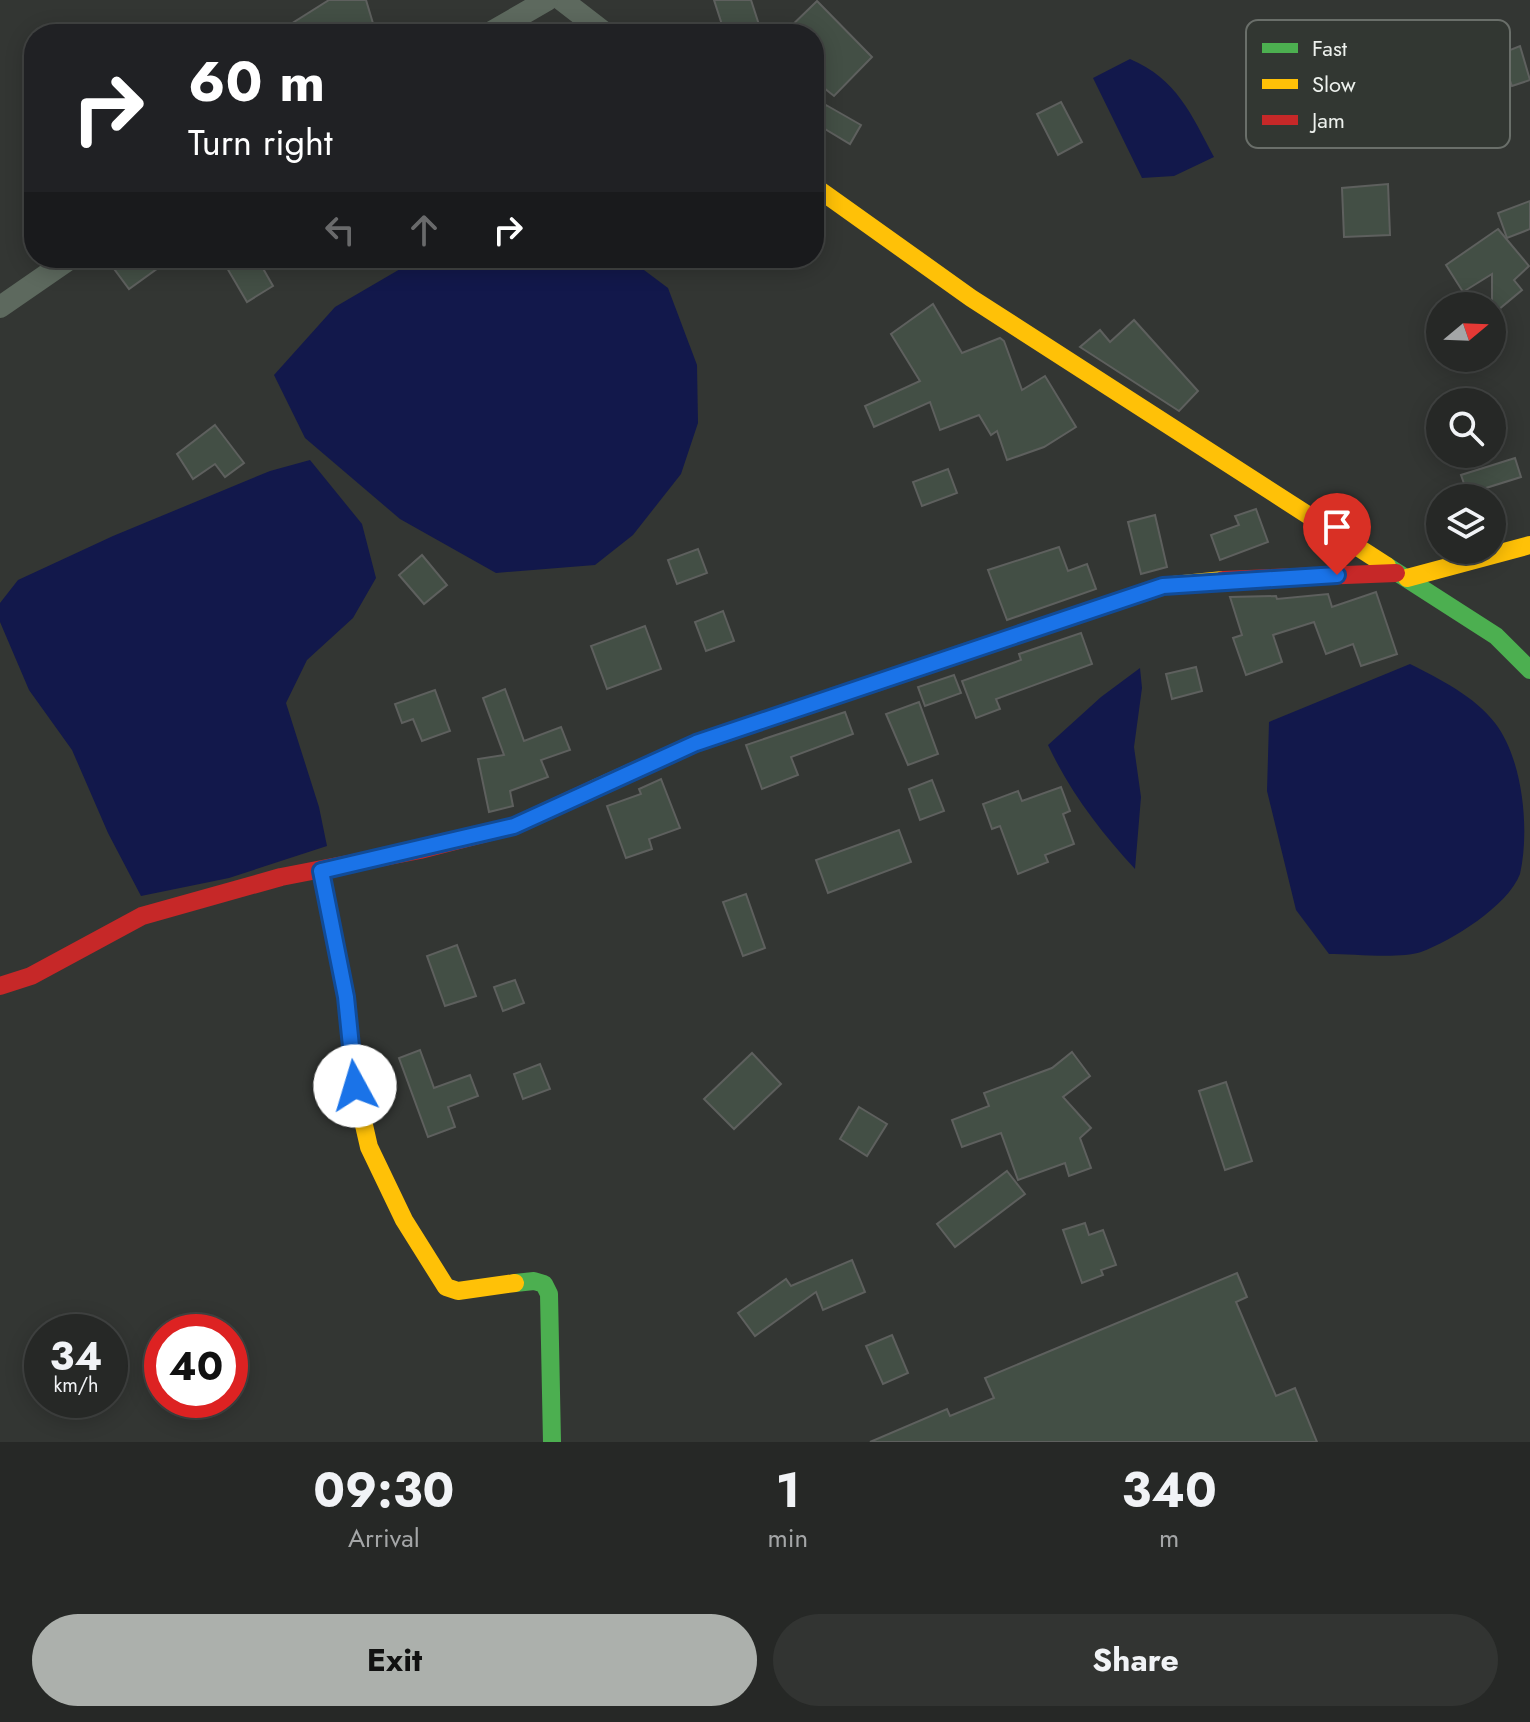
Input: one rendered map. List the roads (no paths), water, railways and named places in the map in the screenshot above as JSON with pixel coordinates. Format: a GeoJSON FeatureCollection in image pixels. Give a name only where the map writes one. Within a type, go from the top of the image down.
{"type":"FeatureCollection","features":[{"type":"Feature","properties":{"kind":"street"},"geometry":{"type":"LineString","coordinates":[[505,24],[547,0]]}},
{"type":"Feature","properties":{"kind":"street"},"geometry":{"type":"LineString","coordinates":[[562,0],[593,24]]}},
{"type":"Feature","properties":{"kind":"street"},"geometry":{"type":"LineString","coordinates":[[824,193],[984,307],[1496,636],[1530,670]]}},
{"type":"Feature","properties":{"kind":"street"},"geometry":{"type":"LineString","coordinates":[[0,307],[57,268]]}},
{"type":"Feature","properties":{"kind":"street"},"geometry":{"type":"LineString","coordinates":[[0,986],[31,976],[142,916],[281,877],[321,871],[514,826],[696,743],[1163,586],[1189,581],[1401,575],[1530,545]]}},
{"type":"Feature","properties":{"kind":"street"},"geometry":{"type":"LineString","coordinates":[[321,871],[346,997],[355,1086],[369,1147],[404,1220],[446,1287],[458,1291],[534,1281],[544,1284],[549,1294],[552,1442]]}}]}
